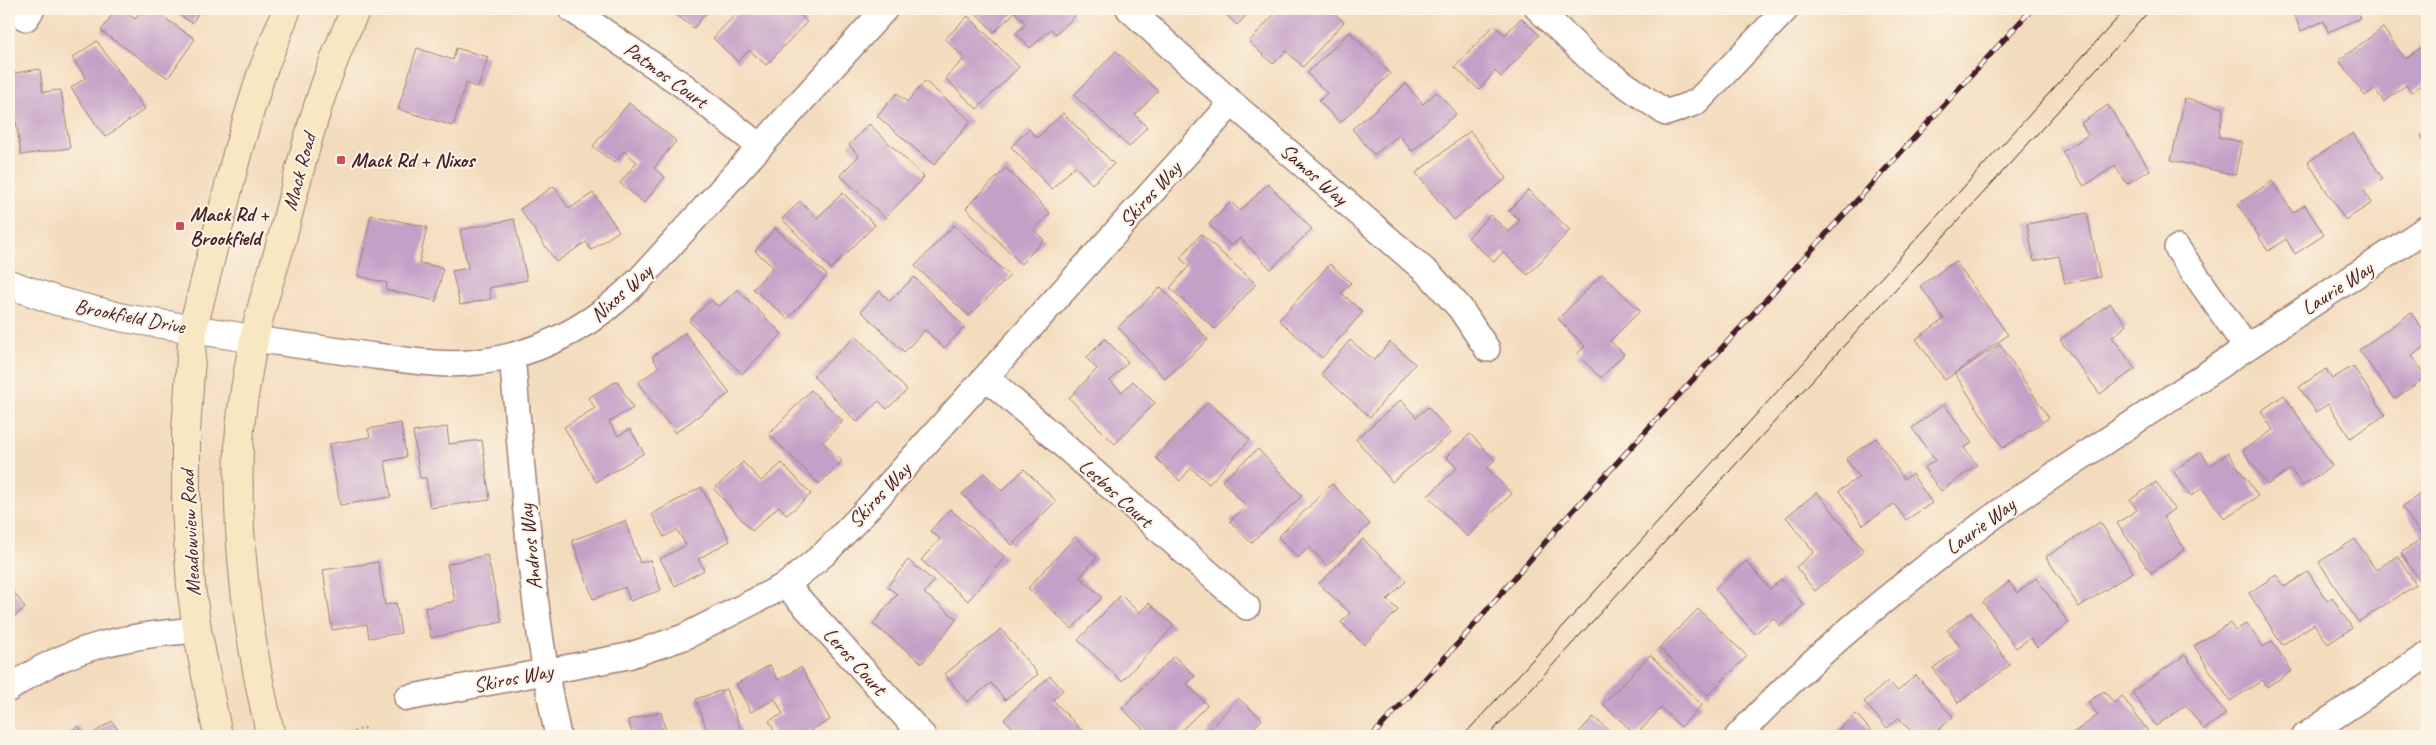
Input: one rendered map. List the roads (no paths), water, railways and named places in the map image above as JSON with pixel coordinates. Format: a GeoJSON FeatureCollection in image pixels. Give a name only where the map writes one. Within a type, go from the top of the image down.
{"type":"FeatureCollection","features":[{"type":"Feature","properties":{"kind":"main road"},"geometry":{"type":"LineString","coordinates":[[193,328],[238,150],[261,75],[287,9]]}},
{"type":"Feature","properties":{"kind":"main road","name":"Mack Road"},"geometry":{"type":"LineString","coordinates":[[254,339],[284,233],[301,160],[322,91],[356,9]]}},
{"type":"Feature","properties":{"kind":"main road","name":"Meadowview Road"},"geometry":{"type":"LineString","coordinates":[[193,328],[186,430],[186,509],[191,586],[197,630],[218,736]]}},
{"type":"Feature","properties":{"kind":"main road"},"geometry":{"type":"LineString","coordinates":[[254,339],[239,443],[239,515],[243,587],[261,693],[271,736]]}},
{"type":"Feature","properties":{"kind":"street","name":"Patmos Court"},"geometry":{"type":"LineString","coordinates":[[571,9],[684,86],[759,146]]}},
{"type":"Feature","properties":{"kind":"street","name":"Nixos Way"},"geometry":{"type":"LineString","coordinates":[[254,339],[431,363],[476,363],[512,356],[547,344],[580,328],[617,302],[886,9]]}},
{"type":"Feature","properties":{"kind":"street","name":"Samos Way"},"geometry":{"type":"LineString","coordinates":[[1129,9],[1232,103],[1431,276],[1460,308],[1486,349]]}},
{"type":"Feature","properties":{"kind":"street"},"geometry":{"type":"LineString","coordinates":[[1538,9],[1593,62],[1666,113],[1697,102],[1786,9]]}},
{"type":"Feature","properties":{"kind":"street","name":"Skiros Way"},"geometry":{"type":"LineString","coordinates":[[407,698],[628,656],[684,637],[786,585],[824,554],[859,518],[1232,103]]}},
{"type":"Feature","properties":{"kind":"street","name":"Laurie Way"},"geometry":{"type":"LineString","coordinates":[[1738,736],[1809,665],[1875,607],[1944,552],[2009,505],[2427,228]]}},
{"type":"Feature","properties":{"kind":"street"},"geometry":{"type":"LineString","coordinates":[[2178,248],[2246,347]]}},
{"type":"Feature","properties":{"kind":"street","name":"Brookfield Drive"},"geometry":{"type":"LineString","coordinates":[[9,284],[57,301],[124,318],[254,339]]}},
{"type":"Feature","properties":{"kind":"street","name":"Andros Way"},"geometry":{"type":"LineString","coordinates":[[512,356],[533,580],[544,672],[558,736]]}},
{"type":"Feature","properties":{"kind":"street","name":"Lesbos Court"},"geometry":{"type":"LineString","coordinates":[[986,378],[1247,607]]}},
{"type":"Feature","properties":{"kind":"street","name":"Leros Court"},"geometry":{"type":"LineString","coordinates":[[786,585],[923,736]]}},
{"type":"Feature","properties":{"kind":"street"},"geometry":{"type":"LineString","coordinates":[[9,689],[60,659],[102,644],[146,634],[197,630]]}},
{"type":"Feature","properties":{"kind":"street"},"geometry":{"type":"LineString","coordinates":[[2306,736],[2427,655]]}},
{"type":"Feature","properties":{"kind":"tram line"},"geometry":{"type":"LineString","coordinates":[[1463,736],[2126,9]]}},
{"type":"Feature","properties":{"kind":"tram line"},"geometry":{"type":"LineString","coordinates":[[1488,736],[2151,9]]}},
{"type":"Feature","properties":{"kind":"railway"},"geometry":{"type":"LineString","coordinates":[[1372,736],[1462,639],[1560,525],[2032,9]]}},
{"type":"Feature","properties":{"kind":"place","name":"Mack Rd + Nixos"},"geometry":{"type":"Point","coordinates":[341,160]}},
{"type":"Feature","properties":{"kind":"place","name":"Mack Rd + Brookfield"},"geometry":{"type":"Point","coordinates":[180,226]}}]}
